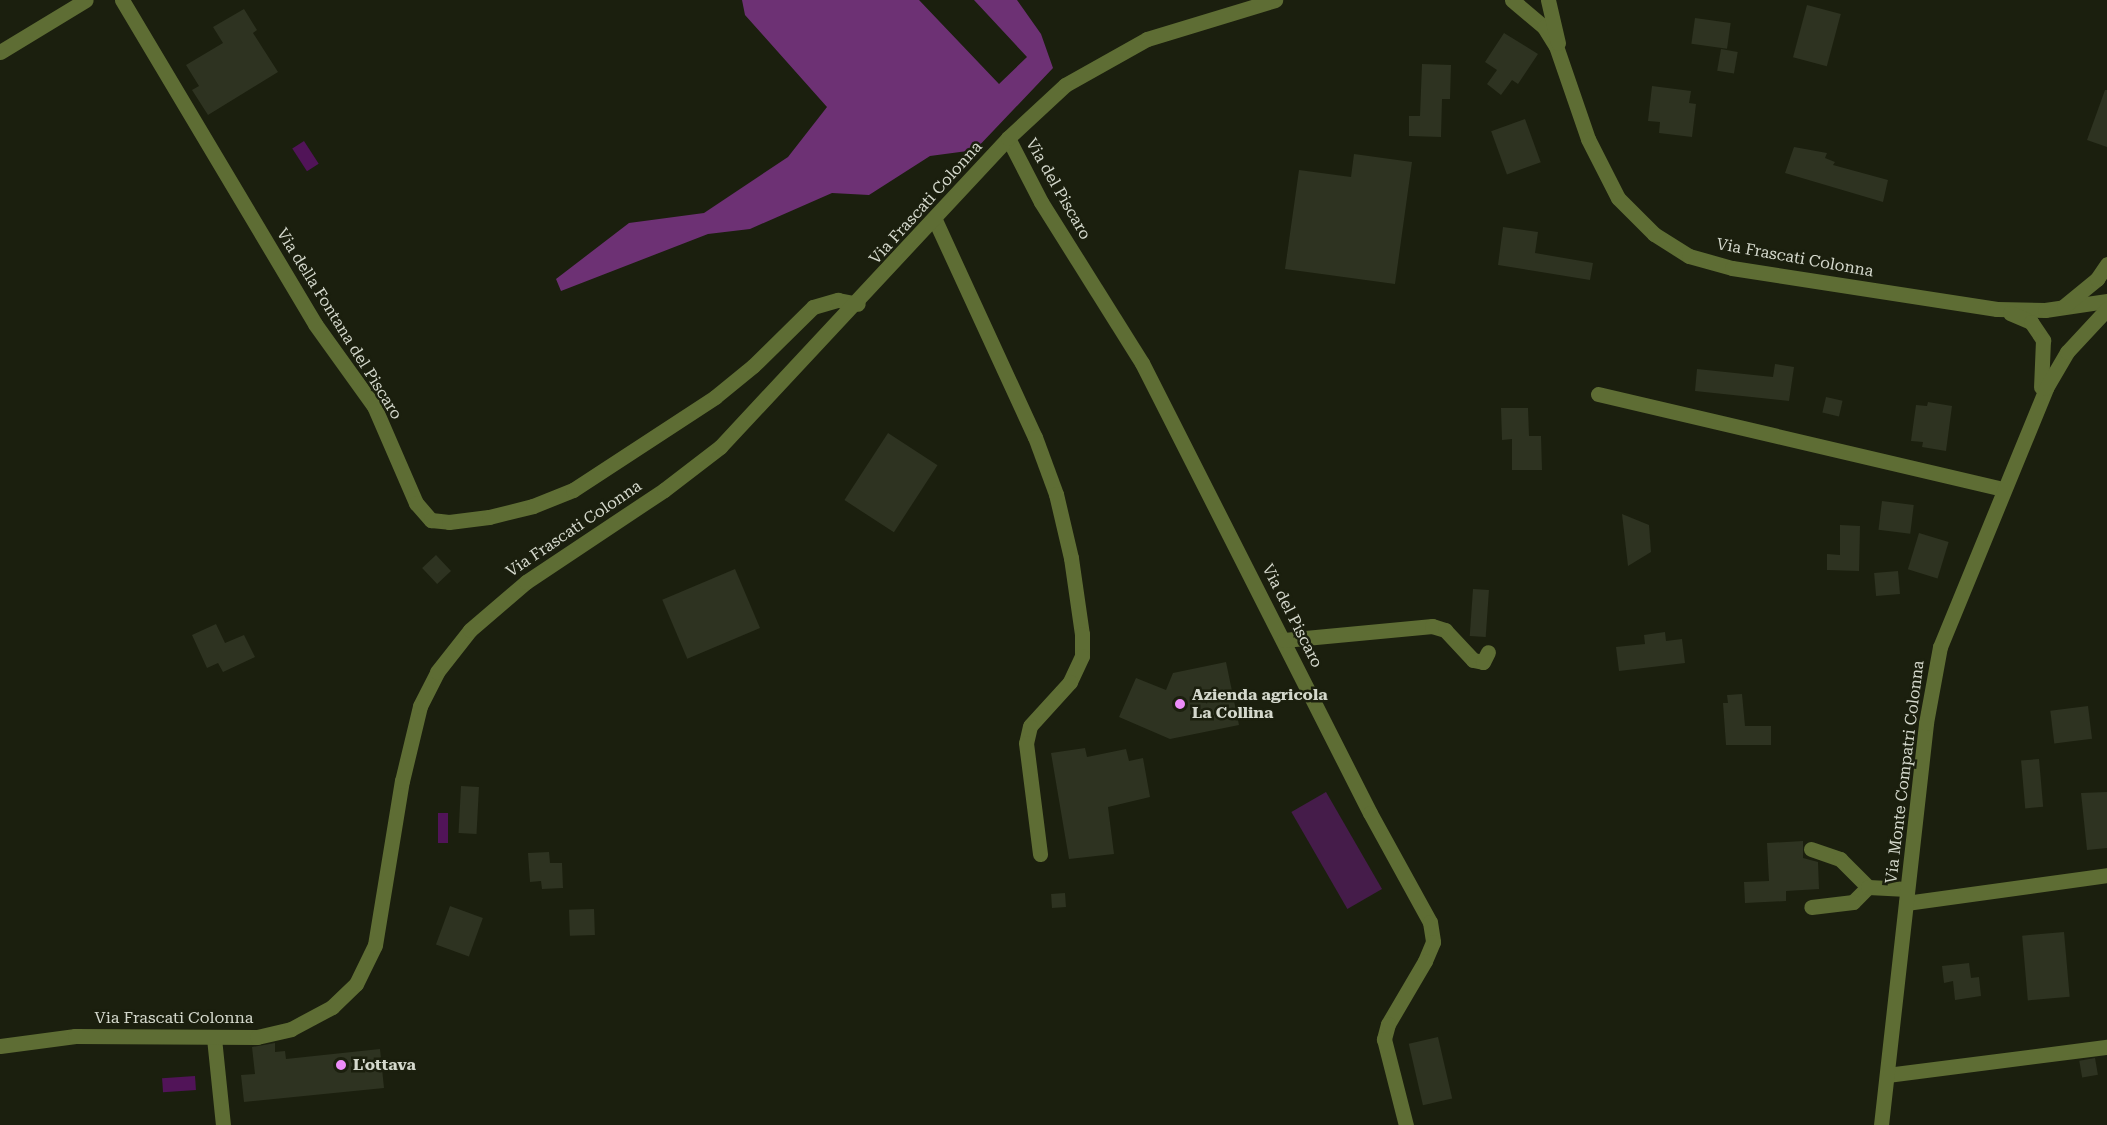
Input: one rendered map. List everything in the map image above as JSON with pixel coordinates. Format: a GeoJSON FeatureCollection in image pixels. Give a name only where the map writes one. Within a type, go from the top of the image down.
{"type":"FeatureCollection","features":[{"type":"Feature","properties":{"kind":"street"},"geometry":{"type":"LineString","coordinates":[[0,52],[86,0]]}},
{"type":"Feature","properties":{"kind":"street","name":"Via della Fontana del Piscaro"},"geometry":{"type":"LineString","coordinates":[[122,0],[315,324],[374,406],[416,503],[431,520],[449,522],[495,516],[573,490],[715,397],[763,357],[813,307],[838,300],[858,304]]}},
{"type":"Feature","properties":{"kind":"street","name":"Via Frascati Colonna"},"geometry":{"type":"LineString","coordinates":[[0,1046],[75,1036],[214,1038],[266,1035],[300,1026],[332,1007],[363,972],[380,924],[417,716],[433,680],[464,637],[526,582],[705,460],[858,304],[1008,138],[1065,85],[1122,51],[1173,30],[1275,0]]}},
{"type":"Feature","properties":{"kind":"street","name":"Via Frascati Colonna"},"geometry":{"type":"LineString","coordinates":[[1512,0],[1544,27],[1561,57],[1588,139],[1613,190],[1641,223],[1676,248],[1732,268],[1987,307],[2061,308],[2107,301]]}},
{"type":"Feature","properties":{"kind":"street"},"geometry":{"type":"LineString","coordinates":[[1548,0],[1561,57]]}},
{"type":"Feature","properties":{"kind":"street","name":"Via del Piscaro"},"geometry":{"type":"LineString","coordinates":[[1008,138],[1041,202],[1142,363],[1370,813],[1430,922],[1432,942],[1425,961],[1388,1024],[1384,1039],[1388,1069],[1406,1125]]}},
{"type":"Feature","properties":{"kind":"street"},"geometry":{"type":"LineString","coordinates":[[935,220],[1035,437],[1056,494],[1071,558],[1082,634],[1082,656],[1070,682],[1030,726],[1026,743],[1040,854]]}},
{"type":"Feature","properties":{"kind":"street"},"geometry":{"type":"LineString","coordinates":[[2037,405],[2044,373],[2043,340],[2046,317],[2097,279],[2107,264]]}},
{"type":"Feature","properties":{"kind":"street"},"geometry":{"type":"LineString","coordinates":[[1987,307],[2024,318],[2043,340]]}},
{"type":"Feature","properties":{"kind":"street"},"geometry":{"type":"LineString","coordinates":[[2061,308],[2076,318],[2076,341]]}},
{"type":"Feature","properties":{"kind":"street"},"geometry":{"type":"LineString","coordinates":[[2037,405],[2076,341],[2107,309]]}},
{"type":"Feature","properties":{"kind":"street"},"geometry":{"type":"LineString","coordinates":[[1598,394],[2003,489]]}},
{"type":"Feature","properties":{"kind":"street","name":"Via Monte Compatri Colonna"},"geometry":{"type":"LineString","coordinates":[[1881,1125],[1937,659],[2037,405]]}},
{"type":"Feature","properties":{"kind":"street"},"geometry":{"type":"LineString","coordinates":[[1284,640],[1432,626],[1445,630],[1473,660],[1483,662],[1488,652]]}},
{"type":"Feature","properties":{"kind":"street"},"geometry":{"type":"LineString","coordinates":[[1810,849],[1840,859],[1868,887],[1907,896],[2107,874]]}},
{"type":"Feature","properties":{"kind":"street"},"geometry":{"type":"LineString","coordinates":[[1811,907],[1853,902],[1868,887]]}},
{"type":"Feature","properties":{"kind":"street"},"geometry":{"type":"LineString","coordinates":[[214,1038],[223,1125]]}},
{"type":"Feature","properties":{"kind":"street"},"geometry":{"type":"LineString","coordinates":[[1887,1075],[2107,1047]]}},
{"type":"Feature","properties":{"kind":"shaded area"},"geometry":{"type":"Polygon","coordinates":[[[742,0],[919,0],[999,84],[1027,57],[974,0],[1017,0],[1041,34],[1053,68],[975,150],[930,156],[869,195],[832,193],[750,229],[708,234],[561,291],[556,279],[629,223],[704,213],[788,157],[827,107],[745,15],[742,0]]]}},
{"type":"Feature","properties":{"kind":"shaded area"},"geometry":{"type":"Polygon","coordinates":[[[304,141],[319,164],[307,171],[292,149],[304,141]]]}},
{"type":"Feature","properties":{"kind":"shaded area"},"geometry":{"type":"Polygon","coordinates":[[[1326,792],[1382,889],[1347,909],[1291,812],[1326,792]]]}},
{"type":"Feature","properties":{"kind":"shaded area"},"geometry":{"type":"Polygon","coordinates":[[[438,813],[448,813],[448,843],[438,843],[438,813]]]}},
{"type":"Feature","properties":{"kind":"shaded area"},"geometry":{"type":"Polygon","coordinates":[[[195,1076],[196,1090],[163,1092],[162,1078],[195,1076]]]}},
{"type":"Feature","properties":{"kind":"building"},"geometry":{"type":"Polygon","coordinates":[[[1807,5],[1841,14],[1827,66],[1793,57],[1807,5]]]}},
{"type":"Feature","properties":{"kind":"building"},"geometry":{"type":"Polygon","coordinates":[[[244,9],[257,30],[253,33],[278,72],[208,115],[192,90],[199,86],[186,65],[223,43],[213,27],[244,9]]]}},
{"type":"Feature","properties":{"kind":"building"},"geometry":{"type":"Polygon","coordinates":[[[1695,18],[1731,23],[1727,49],[1691,44],[1695,18]]]}},
{"type":"Feature","properties":{"kind":"building"},"geometry":{"type":"Polygon","coordinates":[[[1504,33],[1538,54],[1518,84],[1512,80],[1501,95],[1487,84],[1497,70],[1485,62],[1504,33]]]}},
{"type":"Feature","properties":{"kind":"building"},"geometry":{"type":"Polygon","coordinates":[[[1721,49],[1738,52],[1734,74],[1717,71],[1721,49]]]}},
{"type":"Feature","properties":{"kind":"building"},"geometry":{"type":"Polygon","coordinates":[[[1422,64],[1451,65],[1450,99],[1442,99],[1441,137],[1409,136],[1409,116],[1420,116],[1422,64]]]}},
{"type":"Feature","properties":{"kind":"building"},"geometry":{"type":"Polygon","coordinates":[[[1652,86],[1691,91],[1689,103],[1696,104],[1692,137],[1659,133],[1660,122],[1648,121],[1652,86]]]}},
{"type":"Feature","properties":{"kind":"building"},"geometry":{"type":"Polygon","coordinates":[[[2105,90],[2107,90],[2107,147],[2087,140],[2105,90]]]}},
{"type":"Feature","properties":{"kind":"building"},"geometry":{"type":"Polygon","coordinates":[[[1525,119],[1541,162],[1507,175],[1491,131],[1525,119]]]}},
{"type":"Feature","properties":{"kind":"building"},"geometry":{"type":"Polygon","coordinates":[[[1794,147],[1827,153],[1825,158],[1835,162],[1833,165],[1888,180],[1883,202],[1785,173],[1794,147]]]}},
{"type":"Feature","properties":{"kind":"building"},"geometry":{"type":"Polygon","coordinates":[[[1354,154],[1412,162],[1395,284],[1285,269],[1299,170],[1351,177],[1354,154]]]}},
{"type":"Feature","properties":{"kind":"building"},"geometry":{"type":"Polygon","coordinates":[[[1503,227],[1538,232],[1535,253],[1593,263],[1590,280],[1498,265],[1503,227]]]}},
{"type":"Feature","properties":{"kind":"building"},"geometry":{"type":"Polygon","coordinates":[[[1775,364],[1794,367],[1789,401],[1695,391],[1697,369],[1773,377],[1775,364]]]}},
{"type":"Feature","properties":{"kind":"building"},"geometry":{"type":"Polygon","coordinates":[[[1826,397],[1843,401],[1839,416],[1822,413],[1826,397]]]}},
{"type":"Feature","properties":{"kind":"building"},"geometry":{"type":"Polygon","coordinates":[[[1928,402],[1952,406],[1946,451],[1922,447],[1923,442],[1911,441],[1916,405],[1927,406],[1928,402]]]}},
{"type":"Feature","properties":{"kind":"building"},"geometry":{"type":"Polygon","coordinates":[[[1501,408],[1528,408],[1529,436],[1541,436],[1542,470],[1512,470],[1512,439],[1502,440],[1501,408]]]}},
{"type":"Feature","properties":{"kind":"building"},"geometry":{"type":"Polygon","coordinates":[[[888,433],[937,465],[894,532],[844,500],[888,433]]]}},
{"type":"Feature","properties":{"kind":"building"},"geometry":{"type":"Polygon","coordinates":[[[1882,501],[1914,505],[1910,534],[1878,530],[1882,501]]]}},
{"type":"Feature","properties":{"kind":"building"},"geometry":{"type":"Polygon","coordinates":[[[1622,514],[1649,525],[1651,552],[1628,566],[1622,514]]]}},
{"type":"Feature","properties":{"kind":"building"},"geometry":{"type":"Polygon","coordinates":[[[1840,525],[1860,526],[1859,571],[1827,570],[1827,554],[1840,555],[1840,525]]]}},
{"type":"Feature","properties":{"kind":"building"},"geometry":{"type":"Polygon","coordinates":[[[1919,533],[1949,542],[1938,578],[1908,569],[1919,533]]]}},
{"type":"Feature","properties":{"kind":"building"},"geometry":{"type":"Polygon","coordinates":[[[436,555],[451,571],[437,584],[422,568],[436,555]]]}},
{"type":"Feature","properties":{"kind":"building"},"geometry":{"type":"Polygon","coordinates":[[[735,569],[760,628],[687,659],[662,600],[735,569]]]}},
{"type":"Feature","properties":{"kind":"building"},"geometry":{"type":"Polygon","coordinates":[[[1898,571],[1900,594],[1876,596],[1874,573],[1898,571]]]}},
{"type":"Feature","properties":{"kind":"building"},"geometry":{"type":"Polygon","coordinates":[[[1473,589],[1489,590],[1486,637],[1470,636],[1473,589]]]}},
{"type":"Feature","properties":{"kind":"building"},"geometry":{"type":"Polygon","coordinates":[[[216,624],[225,643],[244,635],[255,657],[223,672],[218,663],[207,668],[192,635],[216,624]]]}},
{"type":"Feature","properties":{"kind":"building"},"geometry":{"type":"Polygon","coordinates":[[[1665,632],[1666,641],[1682,639],[1685,663],[1619,671],[1616,647],[1645,644],[1644,635],[1665,632]]]}},
{"type":"Feature","properties":{"kind":"building","name":"Azienda agricola La Collina"},"geometry":{"type":"Polygon","coordinates":[[[1226,662],[1239,725],[1170,739],[1119,717],[1136,678],[1166,690],[1173,673],[1226,662]]]}},
{"type":"Feature","properties":{"kind":"building"},"geometry":{"type":"Polygon","coordinates":[[[1742,694],[1745,726],[1771,726],[1771,745],[1726,745],[1723,703],[1728,703],[1727,695],[1742,694]]]}},
{"type":"Feature","properties":{"kind":"building"},"geometry":{"type":"Polygon","coordinates":[[[2088,706],[2092,739],[2054,743],[2050,711],[2088,706]]]}},
{"type":"Feature","properties":{"kind":"building"},"geometry":{"type":"Polygon","coordinates":[[[1085,748],[1087,757],[1126,749],[1129,761],[1143,758],[1150,797],[1108,807],[1114,854],[1069,859],[1051,753],[1085,748]]]}},
{"type":"Feature","properties":{"kind":"building"},"geometry":{"type":"Polygon","coordinates":[[[2039,759],[2043,807],[2025,808],[2021,761],[2039,759]]]}},
{"type":"Feature","properties":{"kind":"building"},"geometry":{"type":"Polygon","coordinates":[[[461,786],[479,787],[477,834],[459,833],[461,786]]]}},
{"type":"Feature","properties":{"kind":"building"},"geometry":{"type":"Polygon","coordinates":[[[2107,792],[2107,848],[2087,850],[2081,793],[2107,792]]]}},
{"type":"Feature","properties":{"kind":"building"},"geometry":{"type":"Polygon","coordinates":[[[1803,841],[1803,858],[1818,862],[1819,889],[1786,891],[1786,901],[1745,903],[1744,882],[1769,881],[1767,843],[1803,841]]]}},
{"type":"Feature","properties":{"kind":"building"},"geometry":{"type":"Polygon","coordinates":[[[549,852],[550,863],[562,863],[563,888],[542,889],[541,881],[530,882],[528,853],[549,852]]]}},
{"type":"Feature","properties":{"kind":"building"},"geometry":{"type":"Polygon","coordinates":[[[1065,893],[1066,907],[1052,908],[1051,894],[1065,893]]]}},
{"type":"Feature","properties":{"kind":"building"},"geometry":{"type":"Polygon","coordinates":[[[450,906],[483,918],[469,956],[436,945],[450,906]]]}},
{"type":"Feature","properties":{"kind":"building"},"geometry":{"type":"Polygon","coordinates":[[[594,909],[595,935],[570,936],[569,910],[594,909]]]}},
{"type":"Feature","properties":{"kind":"building"},"geometry":{"type":"Polygon","coordinates":[[[2064,932],[2070,997],[2028,1000],[2022,936],[2064,932]]]}},
{"type":"Feature","properties":{"kind":"building"},"geometry":{"type":"Polygon","coordinates":[[[1969,963],[1971,978],[1979,977],[1981,996],[1955,1000],[1953,981],[1944,983],[1942,966],[1969,963]]]}},
{"type":"Feature","properties":{"kind":"building"},"geometry":{"type":"Polygon","coordinates":[[[1438,1037],[1452,1098],[1423,1105],[1409,1044],[1438,1037]]]}},
{"type":"Feature","properties":{"kind":"building","name":"L'ottava"},"geometry":{"type":"Polygon","coordinates":[[[275,1043],[275,1052],[285,1051],[286,1059],[380,1049],[384,1088],[244,1102],[241,1075],[255,1074],[252,1047],[275,1043]]]}},
{"type":"Feature","properties":{"kind":"building"},"geometry":{"type":"Polygon","coordinates":[[[2095,1058],[2098,1075],[2082,1078],[2079,1061],[2095,1058]]]}},
{"type":"Feature","properties":{"kind":"place","name":"Azienda agricola La Collina"},"geometry":{"type":"Point","coordinates":[1180,704]}},
{"type":"Feature","properties":{"kind":"place","name":"L'ottava"},"geometry":{"type":"Point","coordinates":[341,1065]}}]}
